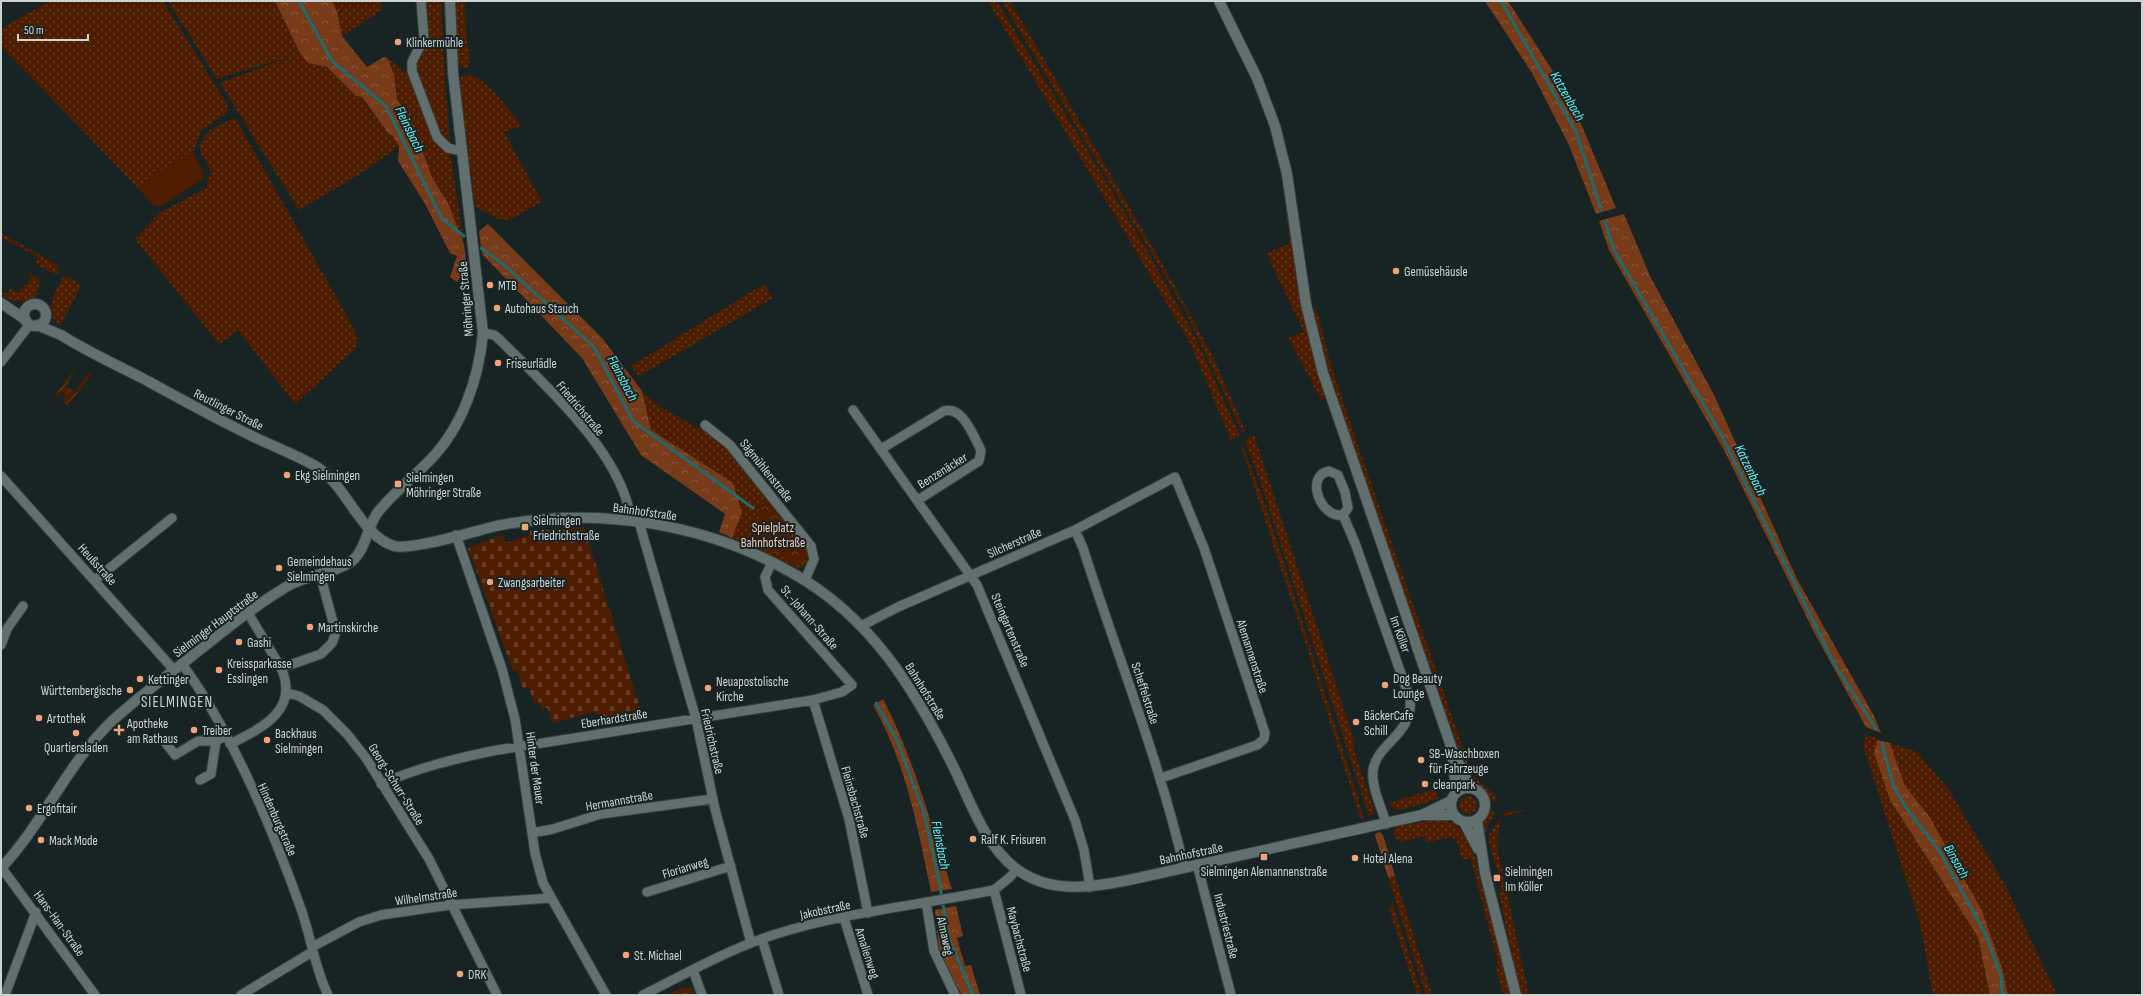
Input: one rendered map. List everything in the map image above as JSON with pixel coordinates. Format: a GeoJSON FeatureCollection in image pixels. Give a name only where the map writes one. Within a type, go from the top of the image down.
{"type":"FeatureCollection","features":[{"type":"Feature","properties":{"kind":"main road","name":"Möhringer Straße"},"geometry":{"type":"LineString","coordinates":[[339,568],[354,560],[369,527],[379,511],[440,449],[452,431],[470,392],[480,357],[483,333],[453,73],[450,1]]}},
{"type":"Feature","properties":{"kind":"main road"},"geometry":{"type":"LineString","coordinates":[[1219,1],[1257,78],[1275,126],[1288,180],[1306,304],[1323,373],[1453,752],[1472,788],[1480,793],[1484,801],[1484,810],[1477,820],[1482,858],[1516,995]]}},
{"type":"Feature","properties":{"kind":"main road","name":"Reutlinger Straße"},"geometry":{"type":"LineString","coordinates":[[1,303],[18,306],[30,306]]}},
{"type":"Feature","properties":{"kind":"main road","name":"Reutlinger Straße"},"geometry":{"type":"LineString","coordinates":[[1,303],[31,323],[61,335],[242,431],[314,465],[334,480],[369,527]]}},
{"type":"Feature","properties":{"kind":"main road"},"geometry":{"type":"LineString","coordinates":[[37,304],[41,306],[46,316],[43,322],[31,323],[25,313],[30,306],[37,304]]}},
{"type":"Feature","properties":{"kind":"main road","name":"Reutlinger Straße"},"geometry":{"type":"LineString","coordinates":[[46,316],[61,335]]}},
{"type":"Feature","properties":{"kind":"main road","name":"Bahnhofstraße"},"geometry":{"type":"LineString","coordinates":[[369,527],[386,542],[399,547],[411,546],[505,525],[555,518],[584,517],[635,522],[682,530],[714,539],[772,562],[805,580],[833,600],[862,626],[883,650],[906,680],[929,718],[992,841],[1008,861],[1017,869],[1047,884],[1067,887],[1090,887],[1425,815],[1454,816]]}},
{"type":"Feature","properties":{"kind":"main road","name":"Sielminger Hauptstraße"},"geometry":{"type":"LineString","coordinates":[[1,867],[18,848],[98,736],[121,713],[248,613],[293,582],[339,568]]}},
{"type":"Feature","properties":{"kind":"main road"},"geometry":{"type":"LineString","coordinates":[[1453,752],[1456,792],[1451,801],[1451,809],[1454,816],[1464,822],[1482,858]]}},
{"type":"Feature","properties":{"kind":"main road"},"geometry":{"type":"LineString","coordinates":[[1456,792],[1464,788],[1472,788]]}},
{"type":"Feature","properties":{"kind":"main road","name":"Bahnhofstraße"},"geometry":{"type":"LineString","coordinates":[[1425,815],[1451,801]]}},
{"type":"Feature","properties":{"kind":"main road"},"geometry":{"type":"LineString","coordinates":[[1464,822],[1477,820]]}},
{"type":"Feature","properties":{"kind":"street"},"geometry":{"type":"LineString","coordinates":[[421,1],[424,38],[412,62],[412,71],[437,137],[448,148],[461,151]]}},
{"type":"Feature","properties":{"kind":"street"},"geometry":{"type":"LineString","coordinates":[[1,362],[31,323]]}},
{"type":"Feature","properties":{"kind":"street","name":"Friedrichstraße"},"geometry":{"type":"LineString","coordinates":[[483,333],[494,335],[499,339],[575,418],[617,477],[628,501],[696,719],[712,799],[751,943]]}},
{"type":"Feature","properties":{"kind":"street","name":"Steingartenstraße"},"geometry":{"type":"LineString","coordinates":[[853,410],[972,576],[995,624],[1075,820],[1084,850],[1090,887]]}},
{"type":"Feature","properties":{"kind":"street","name":"Benzenäcker"},"geometry":{"type":"LineString","coordinates":[[881,449],[944,411],[950,410],[959,413],[982,451],[981,458],[976,465],[918,500]]}},
{"type":"Feature","properties":{"kind":"street","name":"Sägmühlenstraße"},"geometry":{"type":"LineString","coordinates":[[705,425],[730,445],[811,546],[814,559],[805,580]]}},
{"type":"Feature","properties":{"kind":"street"},"geometry":{"type":"LineString","coordinates":[[1325,472],[1334,472],[1341,479],[1348,502],[1347,512],[1343,515],[1338,516],[1329,513],[1323,504],[1316,484],[1320,475],[1325,472]]}},
{"type":"Feature","properties":{"kind":"street","name":"Heußstraße"},"geometry":{"type":"LineString","coordinates":[[1,476],[94,580],[178,667]]}},
{"type":"Feature","properties":{"kind":"street","name":"Silcherstraße"},"geometry":{"type":"LineString","coordinates":[[862,626],[898,607],[972,576],[1074,530],[1175,477]]}},
{"type":"Feature","properties":{"kind":"street","name":"Alemannenstraße"},"geometry":{"type":"LineString","coordinates":[[1161,778],[1257,745],[1264,739],[1265,733],[1206,555],[1175,477]]}},
{"type":"Feature","properties":{"kind":"street","name":"Im Köller"},"geometry":{"type":"LineString","coordinates":[[1343,515],[1355,543],[1410,699],[1411,711],[1408,721],[1376,761],[1373,772],[1375,788],[1386,824]]}},
{"type":"Feature","properties":{"kind":"street"},"geometry":{"type":"LineString","coordinates":[[94,580],[172,518]]}},
{"type":"Feature","properties":{"kind":"street","name":"Scheffelstraße"},"geometry":{"type":"LineString","coordinates":[[1074,530],[1083,548],[1161,778],[1173,819],[1184,867]]}},
{"type":"Feature","properties":{"kind":"street","name":"Hinter der Mauer"},"geometry":{"type":"LineString","coordinates":[[456,535],[502,669],[516,719],[538,868],[550,898],[606,995]]}},
{"type":"Feature","properties":{"kind":"street","name":"St.-Johann-Straße"},"geometry":{"type":"LineString","coordinates":[[772,562],[765,577],[768,590],[852,685]]}},
{"type":"Feature","properties":{"kind":"street"},"geometry":{"type":"LineString","coordinates":[[281,668],[321,654],[332,643],[335,635],[333,622],[320,574]]}},
{"type":"Feature","properties":{"kind":"street"},"geometry":{"type":"LineString","coordinates":[[1,645],[7,629],[23,606]]}},
{"type":"Feature","properties":{"kind":"street"},"geometry":{"type":"LineString","coordinates":[[165,742],[174,755],[198,741],[228,740],[266,724],[284,703],[287,693],[286,682],[281,668],[248,613]]}},
{"type":"Feature","properties":{"kind":"street","name":"Hindenburgstraße"},"geometry":{"type":"LineString","coordinates":[[178,667],[203,695],[228,740],[279,852],[305,920],[317,972],[328,995]]}},
{"type":"Feature","properties":{"kind":"street","name":"Eberhardstraße"},"geometry":{"type":"LineString","coordinates":[[381,784],[407,773],[444,762],[521,746],[813,700],[842,692],[852,685]]}},
{"type":"Feature","properties":{"kind":"street","name":"Georg-Schurr-Straße"},"geometry":{"type":"LineString","coordinates":[[287,693],[311,702],[333,719],[357,746],[428,859],[497,995]]}},
{"type":"Feature","properties":{"kind":"street","name":"Fleinsbachstraße"},"geometry":{"type":"LineString","coordinates":[[813,700],[849,819],[868,913]]}},
{"type":"Feature","properties":{"kind":"street"},"geometry":{"type":"LineString","coordinates":[[200,780],[211,774],[216,740]]}},
{"type":"Feature","properties":{"kind":"street","name":"Hermannstraße"},"geometry":{"type":"LineString","coordinates":[[532,833],[554,829],[608,813],[712,799]]}},
{"type":"Feature","properties":{"kind":"street","name":"Industriestraße"},"geometry":{"type":"LineString","coordinates":[[1198,864],[1231,995]]}},
{"type":"Feature","properties":{"kind":"street","name":"Florianweg"},"geometry":{"type":"LineString","coordinates":[[647,892],[731,866]]}},
{"type":"Feature","properties":{"kind":"street","name":"Hans-Han-Straße"},"geometry":{"type":"LineString","coordinates":[[1,867],[36,912],[95,995]]}},
{"type":"Feature","properties":{"kind":"street","name":"Jakobstraße"},"geometry":{"type":"LineString","coordinates":[[643,995],[692,970],[762,939],[814,923],[994,890],[1003,884],[1017,869]]}},
{"type":"Feature","properties":{"kind":"street","name":"Maybachstraße"},"geometry":{"type":"LineString","coordinates":[[994,890],[1021,995]]}},
{"type":"Feature","properties":{"kind":"street","name":"Wilhelmstraße"},"geometry":{"type":"LineString","coordinates":[[241,995],[312,950],[369,918],[450,905],[550,898]]}},
{"type":"Feature","properties":{"kind":"street","name":"Almaweg"},"geometry":{"type":"LineString","coordinates":[[929,902],[934,951],[955,995]]}},
{"type":"Feature","properties":{"kind":"street"},"geometry":{"type":"LineString","coordinates":[[5,995],[36,912]]}},
{"type":"Feature","properties":{"kind":"street","name":"Amalienweg"},"geometry":{"type":"LineString","coordinates":[[844,918],[868,995]]}},
{"type":"Feature","properties":{"kind":"street"},"geometry":{"type":"LineString","coordinates":[[762,939],[779,995]]}},
{"type":"Feature","properties":{"kind":"street"},"geometry":{"type":"LineString","coordinates":[[692,970],[702,995]]}},
{"type":"Feature","properties":{"kind":"green space"},"geometry":{"type":"Polygon","coordinates":[[[50,1],[163,1],[228,106],[227,113],[201,130],[194,150],[137,187],[1,46],[1,29],[50,1]]]}},
{"type":"Feature","properties":{"kind":"green space"},"geometry":{"type":"Polygon","coordinates":[[[168,1],[275,1],[300,52],[308,63],[327,67],[356,96],[361,97],[389,134],[393,136],[399,146],[360,174],[299,210],[220,83],[297,54],[217,79],[168,1]]]}},
{"type":"Feature","properties":{"kind":"green space"},"geometry":{"type":"Polygon","coordinates":[[[275,1],[332,1],[337,12],[342,36],[367,67],[384,57],[388,60],[394,74],[397,99],[410,118],[432,177],[449,205],[464,245],[467,269],[457,282],[450,277],[457,256],[450,253],[424,202],[398,161],[399,146],[393,136],[389,134],[362,97],[356,96],[327,67],[308,63],[300,53],[275,1]]]}},
{"type":"Feature","properties":{"kind":"green space"},"geometry":{"type":"Polygon","coordinates":[[[332,1],[380,1],[382,10],[342,36],[337,12],[332,1]]]}},
{"type":"Feature","properties":{"kind":"green space"},"geometry":{"type":"Polygon","coordinates":[[[423,1],[441,1],[445,85],[450,139],[446,139],[443,136],[417,74],[416,64],[426,41],[423,1]]]}},
{"type":"Feature","properties":{"kind":"green space"},"geometry":{"type":"Polygon","coordinates":[[[456,1],[465,1],[466,33],[470,61],[467,69],[458,66],[456,1]]]}},
{"type":"Feature","properties":{"kind":"green space"},"geometry":{"type":"Polygon","coordinates":[[[988,1],[997,1],[1160,273],[1190,328],[1240,436],[1231,440],[1190,343],[988,1]]]}},
{"type":"Feature","properties":{"kind":"green space"},"geometry":{"type":"Polygon","coordinates":[[[1002,1],[1010,1],[1172,281],[1214,359],[1246,433],[1243,433],[1184,308],[1002,1]]]}},
{"type":"Feature","properties":{"kind":"green space"},"geometry":{"type":"Polygon","coordinates":[[[1485,1],[1508,1],[1552,70],[1582,126],[1616,208],[1596,214],[1569,145],[1532,73],[1485,1]]]}},
{"type":"Feature","properties":{"kind":"green space"},"geometry":{"type":"Polygon","coordinates":[[[384,57],[387,57],[409,75],[440,146],[449,153],[464,245],[449,205],[432,177],[410,118],[397,99],[394,74],[384,57]]]}},
{"type":"Feature","properties":{"kind":"green space"},"geometry":{"type":"Polygon","coordinates":[[[470,75],[477,78],[491,89],[522,126],[504,132],[542,202],[508,221],[496,218],[475,206],[459,80],[462,76],[470,75]]]}},
{"type":"Feature","properties":{"kind":"green space"},"geometry":{"type":"Polygon","coordinates":[[[235,118],[353,327],[357,338],[356,348],[295,404],[238,330],[219,344],[135,239],[159,213],[206,188],[211,171],[200,151],[201,144],[207,133],[212,129],[235,118]]]}},
{"type":"Feature","properties":{"kind":"green space"},"geometry":{"type":"Polygon","coordinates":[[[192,151],[203,170],[203,179],[160,207],[153,205],[137,187],[192,151]]]}},
{"type":"Feature","properties":{"kind":"green space"},"geometry":{"type":"Polygon","coordinates":[[[1284,184],[1326,396],[1321,400],[1289,338],[1304,332],[1266,253],[1290,244],[1284,184]]]}},
{"type":"Feature","properties":{"kind":"green space"},"geometry":{"type":"Polygon","coordinates":[[[1624,214],[1650,276],[1714,395],[1797,579],[1874,716],[1881,733],[1866,727],[1815,634],[1725,452],[1609,250],[1599,221],[1624,214]]]}},
{"type":"Feature","properties":{"kind":"green space"},"geometry":{"type":"Polygon","coordinates":[[[488,224],[602,338],[642,391],[651,430],[733,483],[742,513],[732,538],[719,532],[725,514],[641,455],[582,358],[482,254],[479,231],[488,224]]]}},
{"type":"Feature","properties":{"kind":"green space"},"geometry":{"type":"Polygon","coordinates":[[[1,233],[57,265],[59,271],[56,275],[35,263],[38,257],[1,237],[1,233]]]}},
{"type":"Feature","properties":{"kind":"green space"},"geometry":{"type":"Polygon","coordinates":[[[30,272],[40,281],[37,296],[33,299],[15,301],[1,296],[1,291],[7,294],[10,289],[13,289],[17,293],[32,278],[28,273],[30,272]]]}},
{"type":"Feature","properties":{"kind":"green space"},"geometry":{"type":"Polygon","coordinates":[[[63,277],[67,277],[79,283],[80,288],[60,326],[52,314],[51,308],[56,290],[63,277]]]}},
{"type":"Feature","properties":{"kind":"green space"},"geometry":{"type":"Polygon","coordinates":[[[764,284],[773,298],[639,376],[631,366],[764,284]]]}},
{"type":"Feature","properties":{"kind":"green space"},"geometry":{"type":"Polygon","coordinates":[[[1316,306],[1331,365],[1470,768],[1467,769],[1354,450],[1332,383],[1314,313],[1316,306]]]}},
{"type":"Feature","properties":{"kind":"green space"},"geometry":{"type":"Polygon","coordinates":[[[78,364],[66,386],[75,392],[89,372],[92,374],[68,405],[62,401],[66,395],[62,391],[57,397],[55,396],[78,364]]]}},
{"type":"Feature","properties":{"kind":"green space"},"geometry":{"type":"Polygon","coordinates":[[[642,391],[660,407],[725,443],[810,550],[810,556],[806,564],[797,568],[732,538],[742,513],[733,483],[651,430],[642,391]]]}},
{"type":"Feature","properties":{"kind":"green space"},"geometry":{"type":"Polygon","coordinates":[[[1254,435],[1355,743],[1353,748],[1374,809],[1374,813],[1369,816],[1265,495],[1245,440],[1254,435]]]}},
{"type":"Feature","properties":{"kind":"green space"},"geometry":{"type":"Polygon","coordinates":[[[1241,446],[1243,446],[1266,507],[1364,818],[1360,818],[1302,632],[1241,446]]]}},
{"type":"Feature","properties":{"kind":"green space","name":"Spielplatz Bahnhofstraße"},"geometry":{"type":"Polygon","coordinates":[[[764,496],[808,553],[808,559],[803,565],[798,565],[757,546],[755,523],[764,496]]]}},
{"type":"Feature","properties":{"kind":"green space"},"geometry":{"type":"Polygon","coordinates":[[[584,527],[643,718],[608,724],[594,712],[552,723],[548,708],[542,710],[540,702],[534,704],[529,687],[523,689],[517,670],[513,671],[468,548],[502,535],[506,543],[530,535],[529,531],[584,527]]]}},
{"type":"Feature","properties":{"kind":"green space"},"geometry":{"type":"Polygon","coordinates":[[[883,699],[913,768],[952,889],[931,892],[910,796],[894,750],[873,705],[883,699]]]}},
{"type":"Feature","properties":{"kind":"green space"},"geometry":{"type":"Polygon","coordinates":[[[1873,736],[1877,740],[1874,753],[1890,800],[1978,937],[1990,995],[1933,995],[1920,923],[1863,745],[1866,737],[1873,736]]]}},
{"type":"Feature","properties":{"kind":"green space"},"geometry":{"type":"Polygon","coordinates":[[[1877,740],[1890,743],[1905,786],[1929,816],[1982,911],[2002,968],[2008,995],[1990,995],[1978,937],[1890,800],[1874,753],[1877,740]]]}},
{"type":"Feature","properties":{"kind":"green space"},"geometry":{"type":"Polygon","coordinates":[[[1890,743],[1917,752],[1949,790],[2005,885],[2057,995],[2008,995],[2002,968],[1929,816],[1905,786],[1890,743]]]}},
{"type":"Feature","properties":{"kind":"green space"},"geometry":{"type":"Polygon","coordinates":[[[1470,775],[1494,794],[1496,801],[1494,802],[1491,800],[1487,793],[1473,780],[1470,775]]]}},
{"type":"Feature","properties":{"kind":"green space"},"geometry":{"type":"Polygon","coordinates":[[[1435,789],[1438,799],[1401,810],[1393,809],[1389,803],[1435,789]]]}},
{"type":"Feature","properties":{"kind":"green space"},"geometry":{"type":"Polygon","coordinates":[[[1464,796],[1472,796],[1477,801],[1475,812],[1472,814],[1464,814],[1459,809],[1459,801],[1464,796]]]}},
{"type":"Feature","properties":{"kind":"green space"},"geometry":{"type":"Polygon","coordinates":[[[1491,810],[1495,812],[1484,835],[1484,823],[1491,810]]]}},
{"type":"Feature","properties":{"kind":"green space"},"geometry":{"type":"Polygon","coordinates":[[[1527,810],[1502,817],[1505,812],[1527,810]]]}},
{"type":"Feature","properties":{"kind":"green space"},"geometry":{"type":"Polygon","coordinates":[[[1501,818],[1497,837],[1498,853],[1529,995],[1521,995],[1499,894],[1501,893],[1501,886],[1488,836],[1501,818]]]}},
{"type":"Feature","properties":{"kind":"green space"},"geometry":{"type":"Polygon","coordinates":[[[1438,820],[1455,823],[1467,838],[1475,858],[1511,995],[1503,995],[1496,966],[1498,963],[1471,860],[1469,858],[1462,860],[1457,840],[1450,837],[1427,843],[1425,836],[1401,842],[1395,838],[1394,829],[1397,826],[1438,820]]]}},
{"type":"Feature","properties":{"kind":"green space"},"geometry":{"type":"Polygon","coordinates":[[[1380,832],[1383,835],[1395,876],[1388,877],[1375,835],[1376,833],[1380,832]]]}},
{"type":"Feature","properties":{"kind":"green space"},"geometry":{"type":"Polygon","coordinates":[[[1395,876],[1432,995],[1426,995],[1388,877],[1395,876]]]}},
{"type":"Feature","properties":{"kind":"green space"},"geometry":{"type":"Polygon","coordinates":[[[1392,902],[1422,995],[1417,995],[1390,911],[1392,902]]]}},
{"type":"Feature","properties":{"kind":"green space"},"geometry":{"type":"Polygon","coordinates":[[[956,906],[963,936],[957,938],[965,966],[971,965],[980,995],[962,995],[940,956],[935,910],[956,906]]]}},
{"type":"Feature","properties":{"kind":"green space"},"geometry":{"type":"Polygon","coordinates":[[[691,987],[694,995],[666,995],[681,988],[691,987]]]}},
{"type":"Feature","properties":{"kind":"waterway","name":"Fleinsbach"},"geometry":{"type":"LineString","coordinates":[[299,1],[332,61],[386,106],[442,219],[464,236]]}},
{"type":"Feature","properties":{"kind":"waterway","name":"Katzenbach"},"geometry":{"type":"LineString","coordinates":[[1501,1],[1576,132],[1601,209]]}},
{"type":"Feature","properties":{"kind":"waterway","name":"Katzenbach"},"geometry":{"type":"LineString","coordinates":[[1605,222],[1614,250],[1722,436],[1835,665],[1876,729]]}},
{"type":"Feature","properties":{"kind":"waterway","name":"Fleinsbach"},"geometry":{"type":"LineString","coordinates":[[481,248],[503,264],[594,347],[633,421],[753,508]]}},
{"type":"Feature","properties":{"kind":"waterway","name":"Fleinsbach"},"geometry":{"type":"LineString","coordinates":[[876,703],[897,740],[924,813],[940,885],[948,936],[973,995]]}},
{"type":"Feature","properties":{"kind":"waterway","name":"Binsach"},"geometry":{"type":"LineString","coordinates":[[1882,744],[1894,787],[1905,806],[1940,852],[1986,935],[2001,976],[2002,995]]}},
{"type":"Feature","properties":{"kind":"place","name":"Klinkermühle"},"geometry":{"type":"Point","coordinates":[398,42]}},
{"type":"Feature","properties":{"kind":"place","name":"Gemüsehäusle"},"geometry":{"type":"Point","coordinates":[1396,271]}},
{"type":"Feature","properties":{"kind":"place","name":"MTB"},"geometry":{"type":"Point","coordinates":[490,285]}},
{"type":"Feature","properties":{"kind":"place","name":"Autohaus Stauch"},"geometry":{"type":"Point","coordinates":[497,308]}},
{"type":"Feature","properties":{"kind":"place","name":"Friseurlädle"},"geometry":{"type":"Point","coordinates":[498,363]}},
{"type":"Feature","properties":{"kind":"place","name":"Ekg Sielmingen"},"geometry":{"type":"Point","coordinates":[287,475]}},
{"type":"Feature","properties":{"kind":"place","name":"Sielmingen Möhringer Straße"},"geometry":{"type":"Point","coordinates":[398,484]}},
{"type":"Feature","properties":{"kind":"place","name":"Sielmingen Friedrichstraße"},"geometry":{"type":"Point","coordinates":[525,527]}},
{"type":"Feature","properties":{"kind":"place","name":"Gemeindehaus Sielmingen"},"geometry":{"type":"Point","coordinates":[279,568]}},
{"type":"Feature","properties":{"kind":"place","name":"Zwangsarbeiter"},"geometry":{"type":"Point","coordinates":[490,582]}},
{"type":"Feature","properties":{"kind":"place","name":"Martinskirche"},"geometry":{"type":"Point","coordinates":[310,627]}},
{"type":"Feature","properties":{"kind":"place","name":"Gashi"},"geometry":{"type":"Point","coordinates":[239,642]}},
{"type":"Feature","properties":{"kind":"place","name":"Kreissparkasse Esslingen"},"geometry":{"type":"Point","coordinates":[219,670]}},
{"type":"Feature","properties":{"kind":"place","name":"Kettinger"},"geometry":{"type":"Point","coordinates":[140,679]}},
{"type":"Feature","properties":{"kind":"place","name":"Dog Beauty Lounge"},"geometry":{"type":"Point","coordinates":[1385,685]}},
{"type":"Feature","properties":{"kind":"place","name":"Neuapostolische Kirche"},"geometry":{"type":"Point","coordinates":[708,688]}},
{"type":"Feature","properties":{"kind":"place","name":"Württembergische"},"geometry":{"type":"Point","coordinates":[130,690]}},
{"type":"Feature","properties":{"kind":"place","name":"Artothek"},"geometry":{"type":"Point","coordinates":[39,718]}},
{"type":"Feature","properties":{"kind":"place","name":"BäckerCafe Schill"},"geometry":{"type":"Point","coordinates":[1356,722]}},
{"type":"Feature","properties":{"kind":"place","name":"Apotheke am Rathaus"},"geometry":{"type":"Point","coordinates":[119,730]}},
{"type":"Feature","properties":{"kind":"place","name":"Treiber"},"geometry":{"type":"Point","coordinates":[194,730]}},
{"type":"Feature","properties":{"kind":"place","name":"Quartiersladen"},"geometry":{"type":"Point","coordinates":[76,733]}},
{"type":"Feature","properties":{"kind":"place","name":"Backhaus Sielmingen"},"geometry":{"type":"Point","coordinates":[267,740]}},
{"type":"Feature","properties":{"kind":"place","name":"SB-Waschboxen für Fahrzeuge"},"geometry":{"type":"Point","coordinates":[1421,760]}},
{"type":"Feature","properties":{"kind":"place","name":"cleanpark"},"geometry":{"type":"Point","coordinates":[1425,784]}},
{"type":"Feature","properties":{"kind":"place","name":"Ergofitair"},"geometry":{"type":"Point","coordinates":[29,808]}},
{"type":"Feature","properties":{"kind":"place","name":"Ralf K. Frisuren"},"geometry":{"type":"Point","coordinates":[973,839]}},
{"type":"Feature","properties":{"kind":"place","name":"Mack Mode"},"geometry":{"type":"Point","coordinates":[41,840]}},
{"type":"Feature","properties":{"kind":"place","name":"Sielmingen Alemannenstraße"},"geometry":{"type":"Point","coordinates":[1264,857]}},
{"type":"Feature","properties":{"kind":"place","name":"Hotel Alena"},"geometry":{"type":"Point","coordinates":[1355,858]}},
{"type":"Feature","properties":{"kind":"place","name":"Sielmingen Im Köller"},"geometry":{"type":"Point","coordinates":[1497,878]}},
{"type":"Feature","properties":{"kind":"place","name":"St. Michael"},"geometry":{"type":"Point","coordinates":[626,955]}},
{"type":"Feature","properties":{"kind":"place","name":"DRK"},"geometry":{"type":"Point","coordinates":[460,974]}},
{"type":"Feature","properties":{"kind":"district","name":"SIELMINGEN"},"geometry":{"type":"Point","coordinates":[177,702]}}]}
